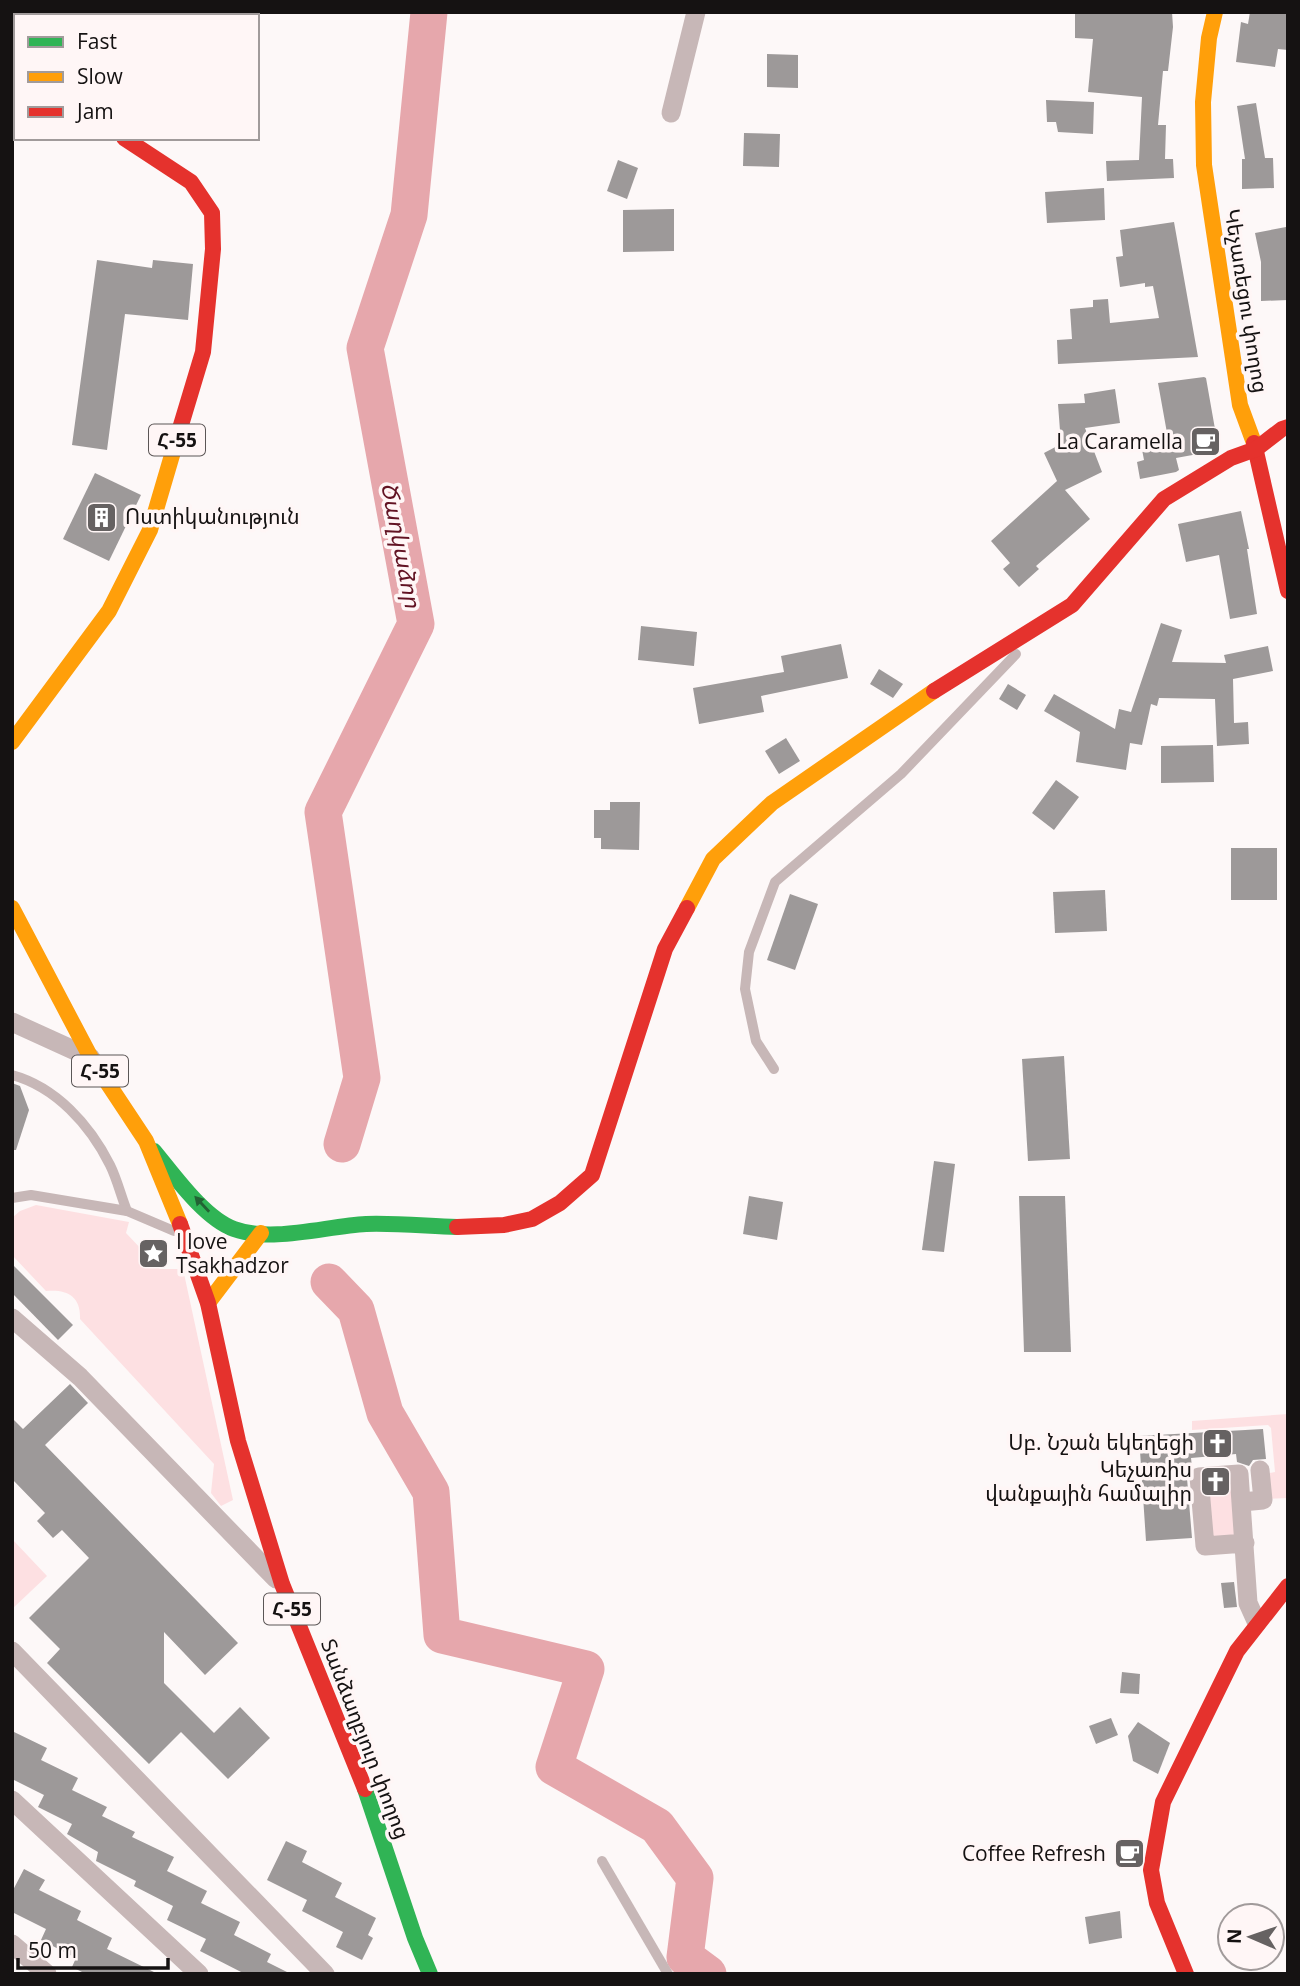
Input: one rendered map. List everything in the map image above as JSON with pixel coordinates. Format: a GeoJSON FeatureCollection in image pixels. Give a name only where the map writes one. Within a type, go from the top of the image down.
{"type":"FeatureCollection","features":[{"type":"Feature","properties":{"kind":"main road","name":"Կեչառեցու փողոց"},"geometry":{"type":"LineString","coordinates":[[1215,12],[1209,38],[1203,102],[1204,165],[1240,405],[1256,449],[1288,591]]}},
{"type":"Feature","properties":{"kind":"main road","name":"Հ-55"},"geometry":{"type":"LineString","coordinates":[[12,742],[109,611],[150,530],[203,352],[213,249],[212,213],[191,181],[127,140]]}},
{"type":"Feature","properties":{"kind":"main road"},"geometry":{"type":"LineString","coordinates":[[146,1141],[215,1218],[232,1229],[261,1233],[368,1224],[480,1226],[523,1222],[565,1201],[592,1175],[665,949],[713,859],[772,803],[925,697],[1072,605],[1164,499],[1231,458],[1256,449],[1288,427]]}},
{"type":"Feature","properties":{"kind":"main road","name":"Հ-55"},"geometry":{"type":"LineString","coordinates":[[12,908],[91,1058],[146,1141],[185,1235]]}},
{"type":"Feature","properties":{"kind":"main road"},"geometry":{"type":"LineString","coordinates":[[208,1303],[261,1233]]}},
{"type":"Feature","properties":{"kind":"main road","name":"Տանձաղբյուր փողոց"},"geometry":{"type":"LineString","coordinates":[[185,1235],[208,1303],[238,1441],[282,1584],[360,1773],[415,1938],[430,1974]]}},
{"type":"Feature","properties":{"kind":"main road"},"geometry":{"type":"LineString","coordinates":[[1183,1969],[1157,1903],[1151,1870],[1163,1802],[1237,1651],[1288,1586]]}},
{"type":"Feature","properties":{"kind":"street"},"geometry":{"type":"LineString","coordinates":[[671,113],[696,12]]}},
{"type":"Feature","properties":{"kind":"street"},"geometry":{"type":"LineString","coordinates":[[12,1022],[91,1058]]}},
{"type":"Feature","properties":{"kind":"street"},"geometry":{"type":"LineString","coordinates":[[12,1318],[80,1377],[282,1584]]}},
{"type":"Feature","properties":{"kind":"street"},"geometry":{"type":"LineString","coordinates":[[1242,1502],[1263,1500],[1260,1470]]}},
{"type":"Feature","properties":{"kind":"street"},"geometry":{"type":"LineString","coordinates":[[1245,1543],[1205,1546],[1199,1477],[1239,1474],[1245,1543],[1248,1603],[1257,1623]]}},
{"type":"Feature","properties":{"kind":"street"},"geometry":{"type":"LineString","coordinates":[[12,1651],[325,1974]]}},
{"type":"Feature","properties":{"kind":"street"},"geometry":{"type":"LineString","coordinates":[[12,1801],[199,1974]]}},
{"type":"Feature","properties":{"kind":"street"},"geometry":{"type":"LineString","coordinates":[[12,1944],[47,1974]]}},
{"type":"Feature","properties":{"kind":"lane"},"geometry":{"type":"LineString","coordinates":[[774,1069],[756,1041],[745,989],[749,952],[775,882],[901,774],[1042,625]]}},
{"type":"Feature","properties":{"kind":"lane"},"geometry":{"type":"LineString","coordinates":[[12,1075],[44,1087],[74,1114],[92,1135],[110,1165],[127,1211]]}},
{"type":"Feature","properties":{"kind":"lane"},"geometry":{"type":"LineString","coordinates":[[12,1198],[31,1195],[127,1211],[185,1235]]}},
{"type":"Feature","properties":{"kind":"lane"},"geometry":{"type":"LineString","coordinates":[[602,1861],[668,1974]]}},
{"type":"Feature","properties":{"kind":"shaded area"},"geometry":{"type":"Polygon","coordinates":[[[36,1205],[129,1222],[126,1233],[160,1269],[183,1269],[233,1500],[221,1506],[211,1493],[214,1464],[80,1319],[75,1300],[60,1291],[46,1291],[12,1255],[12,1218],[20,1211],[36,1205]]]}},
{"type":"Feature","properties":{"kind":"shaded area"},"geometry":{"type":"Polygon","coordinates":[[[1288,1414],[1288,1498],[1266,1499],[1264,1474],[1275,1472],[1271,1428],[1268,1425],[1192,1430],[1192,1421],[1288,1414]]]}},
{"type":"Feature","properties":{"kind":"shaded area"},"geometry":{"type":"Polygon","coordinates":[[[1235,1478],[1240,1539],[1209,1541],[1205,1480],[1235,1478]]]}},
{"type":"Feature","properties":{"kind":"shaded area"},"geometry":{"type":"Polygon","coordinates":[[[12,1539],[47,1576],[12,1609],[12,1539]]]}},
{"type":"Feature","properties":{"kind":"building"},"geometry":{"type":"Polygon","coordinates":[[[1075,12],[1172,12],[1168,71],[1163,71],[1158,125],[1166,125],[1165,159],[1173,159],[1174,178],[1107,181],[1106,161],[1139,160],[1142,97],[1088,92],[1093,39],[1075,38],[1075,12]]]}},
{"type":"Feature","properties":{"kind":"building"},"geometry":{"type":"Polygon","coordinates":[[[1250,12],[1288,12],[1288,50],[1278,49],[1275,67],[1236,62],[1241,22],[1248,24],[1250,12]]]}},
{"type":"Feature","properties":{"kind":"building"},"geometry":{"type":"Polygon","coordinates":[[[767,54],[798,55],[798,88],[767,87],[767,54]]]}},
{"type":"Feature","properties":{"kind":"building"},"geometry":{"type":"Polygon","coordinates":[[[1046,100],[1094,102],[1093,134],[1058,132],[1056,122],[1047,122],[1046,100]]]}},
{"type":"Feature","properties":{"kind":"building"},"geometry":{"type":"Polygon","coordinates":[[[1256,103],[1265,158],[1273,158],[1274,188],[1242,189],[1242,159],[1245,159],[1237,106],[1256,103]]]}},
{"type":"Feature","properties":{"kind":"building"},"geometry":{"type":"Polygon","coordinates":[[[744,133],[780,134],[779,167],[743,166],[744,133]]]}},
{"type":"Feature","properties":{"kind":"building"},"geometry":{"type":"Polygon","coordinates":[[[618,160],[638,168],[627,199],[607,191],[618,160]]]}},
{"type":"Feature","properties":{"kind":"building"},"geometry":{"type":"Polygon","coordinates":[[[1104,188],[1105,220],[1047,223],[1045,192],[1104,188]]]}},
{"type":"Feature","properties":{"kind":"building"},"geometry":{"type":"Polygon","coordinates":[[[674,209],[674,251],[623,252],[623,210],[674,209]]]}},
{"type":"Feature","properties":{"kind":"building"},"geometry":{"type":"Polygon","coordinates":[[[1174,222],[1198,357],[1058,364],[1057,340],[1072,339],[1070,309],[1093,307],[1093,300],[1108,299],[1110,323],[1159,318],[1153,286],[1145,287],[1145,283],[1120,287],[1116,257],[1123,256],[1120,230],[1174,222]]]}},
{"type":"Feature","properties":{"kind":"building"},"geometry":{"type":"Polygon","coordinates":[[[1286,227],[1288,300],[1261,301],[1261,262],[1255,233],[1286,227]]]}},
{"type":"Feature","properties":{"kind":"building"},"geometry":{"type":"Polygon","coordinates":[[[97,260],[152,268],[153,260],[193,264],[188,320],[125,314],[107,450],[72,445],[97,260]]]}},
{"type":"Feature","properties":{"kind":"building"},"geometry":{"type":"Polygon","coordinates":[[[1204,377],[1218,446],[1209,452],[1176,458],[1179,470],[1176,472],[1140,479],[1137,462],[1144,460],[1140,439],[1167,433],[1158,383],[1204,377]]]}},
{"type":"Feature","properties":{"kind":"building"},"geometry":{"type":"Polygon","coordinates":[[[1115,389],[1120,423],[1085,428],[1102,472],[1065,490],[1090,519],[1036,566],[1039,569],[1019,587],[1003,569],[1010,563],[991,541],[1057,481],[1044,453],[1061,444],[1058,404],[1085,403],[1084,394],[1115,389]]]}},
{"type":"Feature","properties":{"kind":"building","name":"Ոստիկանություն"},"geometry":{"type":"Polygon","coordinates":[[[95,473],[141,495],[109,561],[63,539],[95,473]]]}},
{"type":"Feature","properties":{"kind":"building"},"geometry":{"type":"Polygon","coordinates":[[[1241,511],[1257,614],[1230,619],[1219,555],[1186,562],[1178,524],[1241,511]]]}},
{"type":"Feature","properties":{"kind":"building"},"geometry":{"type":"Polygon","coordinates":[[[1161,623],[1182,630],[1172,662],[1226,663],[1224,655],[1268,646],[1273,671],[1233,679],[1234,723],[1248,722],[1249,744],[1217,746],[1215,699],[1159,698],[1157,706],[1151,704],[1142,745],[1130,743],[1126,770],[1076,762],[1080,732],[1044,711],[1054,694],[1115,729],[1119,709],[1131,712],[1161,623]]]}},
{"type":"Feature","properties":{"kind":"building"},"geometry":{"type":"Polygon","coordinates":[[[641,626],[697,632],[694,666],[638,660],[641,626]]]}},
{"type":"Feature","properties":{"kind":"building"},"geometry":{"type":"Polygon","coordinates":[[[841,644],[848,678],[761,696],[764,712],[699,724],[693,688],[784,672],[781,656],[841,644]]]}},
{"type":"Feature","properties":{"kind":"building"},"geometry":{"type":"Polygon","coordinates":[[[879,669],[903,684],[893,698],[870,684],[879,669]]]}},
{"type":"Feature","properties":{"kind":"building"},"geometry":{"type":"Polygon","coordinates":[[[1008,684],[1026,695],[1017,710],[999,699],[1008,684]]]}},
{"type":"Feature","properties":{"kind":"building"},"geometry":{"type":"Polygon","coordinates":[[[786,738],[800,761],[779,774],[765,751],[786,738]]]}},
{"type":"Feature","properties":{"kind":"building"},"geometry":{"type":"Polygon","coordinates":[[[1213,745],[1214,782],[1161,783],[1161,746],[1213,745]]]}},
{"type":"Feature","properties":{"kind":"building"},"geometry":{"type":"Polygon","coordinates":[[[1056,780],[1079,797],[1054,830],[1032,813],[1056,780]]]}},
{"type":"Feature","properties":{"kind":"building"},"geometry":{"type":"Polygon","coordinates":[[[610,802],[640,802],[639,850],[601,849],[601,838],[594,838],[594,810],[610,810],[610,802]]]}},
{"type":"Feature","properties":{"kind":"building"},"geometry":{"type":"Polygon","coordinates":[[[1231,848],[1277,848],[1277,900],[1231,900],[1231,848]]]}},
{"type":"Feature","properties":{"kind":"building"},"geometry":{"type":"Polygon","coordinates":[[[1105,890],[1107,931],[1055,933],[1053,892],[1105,890]]]}},
{"type":"Feature","properties":{"kind":"building"},"geometry":{"type":"Polygon","coordinates":[[[790,894],[818,904],[795,970],[767,960],[790,894]]]}},
{"type":"Feature","properties":{"kind":"building"},"geometry":{"type":"Polygon","coordinates":[[[1064,1056],[1070,1159],[1028,1161],[1022,1059],[1064,1056]]]}},
{"type":"Feature","properties":{"kind":"building"},"geometry":{"type":"Polygon","coordinates":[[[12,1083],[20,1086],[29,1110],[16,1150],[12,1150],[12,1083]]]}},
{"type":"Feature","properties":{"kind":"building"},"geometry":{"type":"Polygon","coordinates":[[[934,1161],[955,1164],[944,1252],[922,1250],[934,1161]]]}},
{"type":"Feature","properties":{"kind":"building"},"geometry":{"type":"Polygon","coordinates":[[[749,1196],[783,1202],[777,1240],[743,1234],[749,1196]]]}},
{"type":"Feature","properties":{"kind":"building"},"geometry":{"type":"Polygon","coordinates":[[[1019,1196],[1065,1196],[1071,1352],[1024,1352],[1019,1196]]]}},
{"type":"Feature","properties":{"kind":"building"},"geometry":{"type":"Polygon","coordinates":[[[12,1264],[73,1325],[58,1340],[12,1293],[12,1264]]]}},
{"type":"Feature","properties":{"kind":"building"},"geometry":{"type":"Polygon","coordinates":[[[70,1384],[88,1403],[45,1445],[238,1643],[205,1675],[164,1632],[164,1683],[214,1733],[240,1707],[270,1738],[228,1779],[181,1732],[149,1764],[47,1663],[60,1649],[29,1618],[89,1558],[62,1530],[53,1538],[37,1521],[45,1513],[12,1479],[12,1418],[23,1429],[70,1384]]]}},
{"type":"Feature","properties":{"kind":"building"},"geometry":{"type":"Polygon","coordinates":[[[1263,1429],[1266,1459],[1253,1460],[1249,1466],[1237,1462],[1236,1454],[1191,1458],[1192,1467],[1187,1478],[1192,1538],[1146,1541],[1139,1436],[1263,1429]]]}},
{"type":"Feature","properties":{"kind":"building"},"geometry":{"type":"Polygon","coordinates":[[[1234,1582],[1237,1607],[1224,1608],[1221,1583],[1234,1582]]]}},
{"type":"Feature","properties":{"kind":"building"},"geometry":{"type":"Polygon","coordinates":[[[1122,1672],[1140,1674],[1139,1694],[1120,1693],[1122,1672]]]}},
{"type":"Feature","properties":{"kind":"building"},"geometry":{"type":"Polygon","coordinates":[[[1111,1718],[1118,1735],[1096,1744],[1089,1726],[1111,1718]]]}},
{"type":"Feature","properties":{"kind":"building"},"geometry":{"type":"Polygon","coordinates":[[[1138,1722],[1170,1743],[1158,1774],[1133,1761],[1128,1736],[1138,1722]]]}},
{"type":"Feature","properties":{"kind":"building"},"geometry":{"type":"Polygon","coordinates":[[[12,1731],[47,1748],[41,1760],[78,1778],[72,1790],[107,1807],[102,1816],[135,1832],[132,1837],[174,1857],[167,1871],[207,1891],[201,1903],[240,1922],[234,1935],[271,1954],[267,1962],[291,1974],[245,1974],[200,1951],[206,1939],[167,1920],[173,1906],[134,1886],[136,1881],[96,1861],[98,1852],[67,1834],[72,1824],[38,1807],[44,1795],[12,1779],[12,1731]]]}},
{"type":"Feature","properties":{"kind":"building"},"geometry":{"type":"Polygon","coordinates":[[[286,1841],[307,1851],[302,1862],[342,1883],[335,1897],[376,1918],[368,1935],[373,1938],[362,1960],[336,1947],[343,1932],[302,1911],[307,1900],[267,1880],[286,1841]]]}},
{"type":"Feature","properties":{"kind":"building"},"geometry":{"type":"Polygon","coordinates":[[[24,1869],[45,1880],[39,1890],[81,1911],[77,1920],[112,1938],[107,1949],[158,1974],[86,1974],[72,1967],[76,1958],[41,1940],[46,1929],[12,1912],[12,1892],[24,1869]]]}},
{"type":"Feature","properties":{"kind":"building"},"geometry":{"type":"Polygon","coordinates":[[[1120,1911],[1122,1938],[1089,1944],[1085,1917],[1120,1911]]]}},
{"type":"Feature","properties":{"kind":"waterway","name":"Ծաղկաձոր"},"geometry":{"type":"LineString","coordinates":[[342,1144],[362,1078],[323,812],[416,624],[365,348],[409,215],[429,12]]}},
{"type":"Feature","properties":{"kind":"waterway","name":"Ծաղկաձոր"},"geometry":{"type":"LineString","coordinates":[[329,1282],[356,1310],[385,1413],[431,1492],[442,1635],[586,1669],[554,1767],[657,1826],[695,1878],[685,1957],[708,1974]]}},
{"type":"Feature","properties":{"kind":"traffic: fast"},"geometry":{"type":"LineString","coordinates":[[154,1151],[190,1195],[212,1216],[234,1229],[249,1233],[282,1234],[366,1224],[457,1227]]}},
{"type":"Feature","properties":{"kind":"traffic: fast"},"geometry":{"type":"LineString","coordinates":[[365,1789],[415,1938],[430,1974]]}},
{"type":"Feature","properties":{"kind":"traffic: slow"},"geometry":{"type":"LineString","coordinates":[[1215,12],[1209,38],[1203,102],[1204,165],[1240,405],[1254,443]]}},
{"type":"Feature","properties":{"kind":"traffic: slow"},"geometry":{"type":"LineString","coordinates":[[12,742],[109,611],[150,530],[175,445]]}},
{"type":"Feature","properties":{"kind":"traffic: slow"},"geometry":{"type":"LineString","coordinates":[[687,908],[713,859],[772,803],[934,691]]}},
{"type":"Feature","properties":{"kind":"traffic: slow"},"geometry":{"type":"LineString","coordinates":[[12,908],[91,1058],[146,1141],[180,1224]]}},
{"type":"Feature","properties":{"kind":"traffic: slow"},"geometry":{"type":"LineString","coordinates":[[208,1303],[261,1233]]}},
{"type":"Feature","properties":{"kind":"traffic: jam"},"geometry":{"type":"LineString","coordinates":[[127,140],[191,182],[212,213],[213,249],[203,352],[175,445]]}},
{"type":"Feature","properties":{"kind":"traffic: jam"},"geometry":{"type":"LineString","coordinates":[[934,691],[1072,605],[1164,499],[1231,458],[1256,449],[1288,427]]}},
{"type":"Feature","properties":{"kind":"traffic: jam"},"geometry":{"type":"LineString","coordinates":[[1254,443],[1288,591]]}},
{"type":"Feature","properties":{"kind":"traffic: jam"},"geometry":{"type":"LineString","coordinates":[[457,1227],[504,1225],[532,1219],[560,1203],[592,1175],[665,949],[687,908]]}},
{"type":"Feature","properties":{"kind":"traffic: jam"},"geometry":{"type":"LineString","coordinates":[[180,1224],[208,1303],[238,1441],[282,1584],[365,1789]]}},
{"type":"Feature","properties":{"kind":"traffic: jam"},"geometry":{"type":"LineString","coordinates":[[1186,1974],[1157,1903],[1151,1870],[1163,1802],[1237,1651],[1288,1586]]}},
{"type":"Feature","properties":{"kind":"place","name":"La Caramella"},"geometry":{"type":"Point","coordinates":[1206,442]}},
{"type":"Feature","properties":{"kind":"place","name":"Ոստիկանություն"},"geometry":{"type":"Point","coordinates":[102,517]}},
{"type":"Feature","properties":{"kind":"place","name":"I love Tsakhadzor"},"geometry":{"type":"Point","coordinates":[153,1254]}},
{"type":"Feature","properties":{"kind":"place","name":"Սբ. Նշան եկեղեցի"},"geometry":{"type":"Point","coordinates":[1217,1443]}},
{"type":"Feature","properties":{"kind":"place","name":"Կեչառիս վանքային համալիր"},"geometry":{"type":"Point","coordinates":[1215,1482]}},
{"type":"Feature","properties":{"kind":"place","name":"Coffee Refresh"},"geometry":{"type":"Point","coordinates":[1129,1854]}}]}
